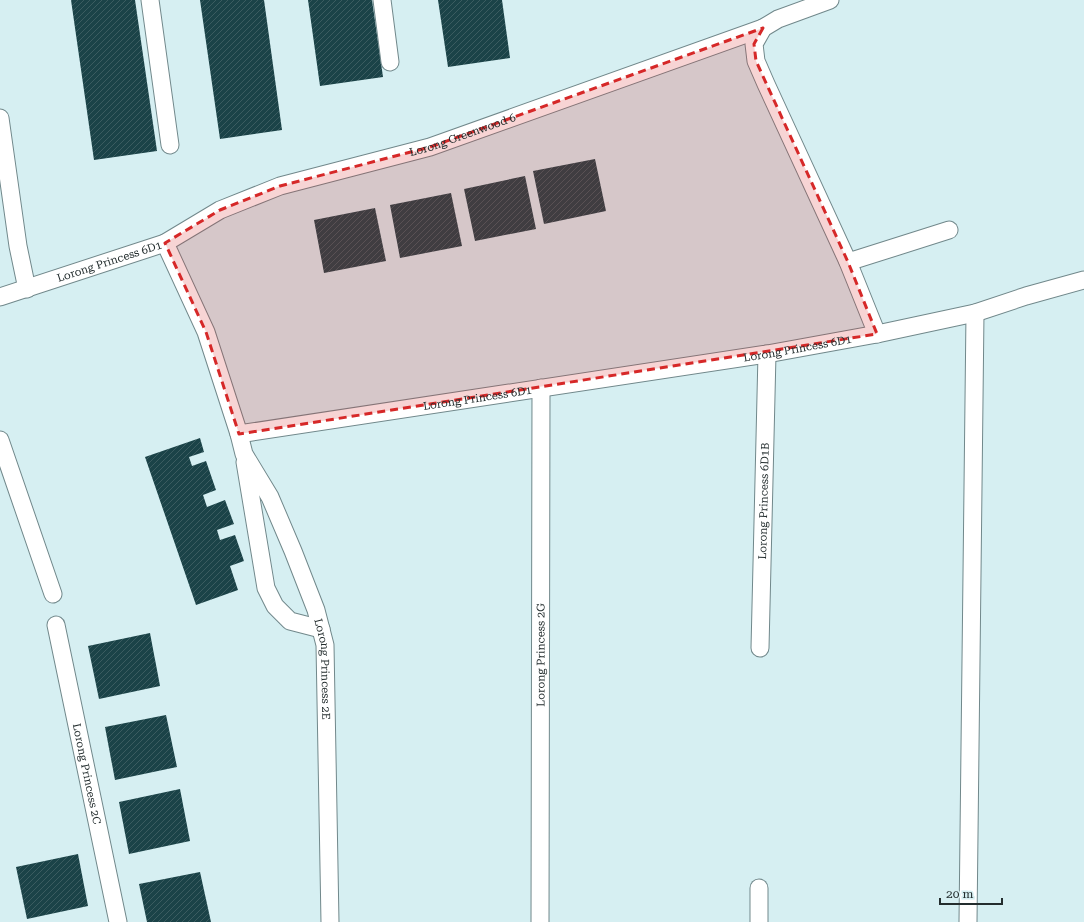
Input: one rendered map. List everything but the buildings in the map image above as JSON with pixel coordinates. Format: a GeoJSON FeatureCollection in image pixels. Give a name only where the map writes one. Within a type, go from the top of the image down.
{"type":"FeatureCollection","features":[{"type":"Feature","properties":{"kind":"street"},"geometry":{"type":"LineString","coordinates":[[150,0],[170,145]]}},
{"type":"Feature","properties":{"kind":"street"},"geometry":{"type":"LineString","coordinates":[[382,0],[390,62]]}},
{"type":"Feature","properties":{"kind":"street","name":"Lorong Greenwood 6"},"geometry":{"type":"LineString","coordinates":[[165,243],[220,210],[280,186],[430,147],[763,28],[778,19],[830,0]]}},
{"type":"Feature","properties":{"kind":"street"},"geometry":{"type":"LineString","coordinates":[[763,28],[754,44],[756,61],[848,262],[877,334]]}},
{"type":"Feature","properties":{"kind":"street"},"geometry":{"type":"LineString","coordinates":[[0,118],[18,246],[27,289]]}},
{"type":"Feature","properties":{"kind":"street"},"geometry":{"type":"LineString","coordinates":[[848,262],[949,230]]}},
{"type":"Feature","properties":{"kind":"street","name":"Lorong Princess 6D1"},"geometry":{"type":"LineString","coordinates":[[0,297],[165,243],[206,332],[239,434],[767,354],[877,334],[975,313],[1026,296],[1084,280]]}},
{"type":"Feature","properties":{"kind":"street"},"geometry":{"type":"LineString","coordinates":[[968,922],[975,313]]}},
{"type":"Feature","properties":{"kind":"street","name":"Lorong Princess 6D1B"},"geometry":{"type":"LineString","coordinates":[[760,648],[767,354]]}},
{"type":"Feature","properties":{"kind":"street","name":"Lorong Princess 2G"},"geometry":{"type":"LineString","coordinates":[[540,922],[541,388]]}},
{"type":"Feature","properties":{"kind":"street","name":"Lorong Princess 2E"},"geometry":{"type":"LineString","coordinates":[[239,434],[244,454],[270,497],[293,551],[313,603],[325,646],[330,922]]}},
{"type":"Feature","properties":{"kind":"street"},"geometry":{"type":"LineString","coordinates":[[0,440],[52,594]]}},
{"type":"Feature","properties":{"kind":"street"},"geometry":{"type":"LineString","coordinates":[[244,454],[266,588],[275,606],[290,621],[321,629]]}},
{"type":"Feature","properties":{"kind":"street","name":"Lorong Princess 2C"},"geometry":{"type":"LineString","coordinates":[[56,625],[118,922]]}},
{"type":"Feature","properties":{"kind":"street"},"geometry":{"type":"LineString","coordinates":[[759,888],[759,922]]}},
{"type":"Feature","properties":{"kind":"highlighted area"},"geometry":{"type":"Polygon","coordinates":[[[763,28],[754,44],[756,61],[848,262],[877,334],[239,434],[206,332],[165,243],[220,210],[280,186],[430,147],[763,28]]]}}]}
